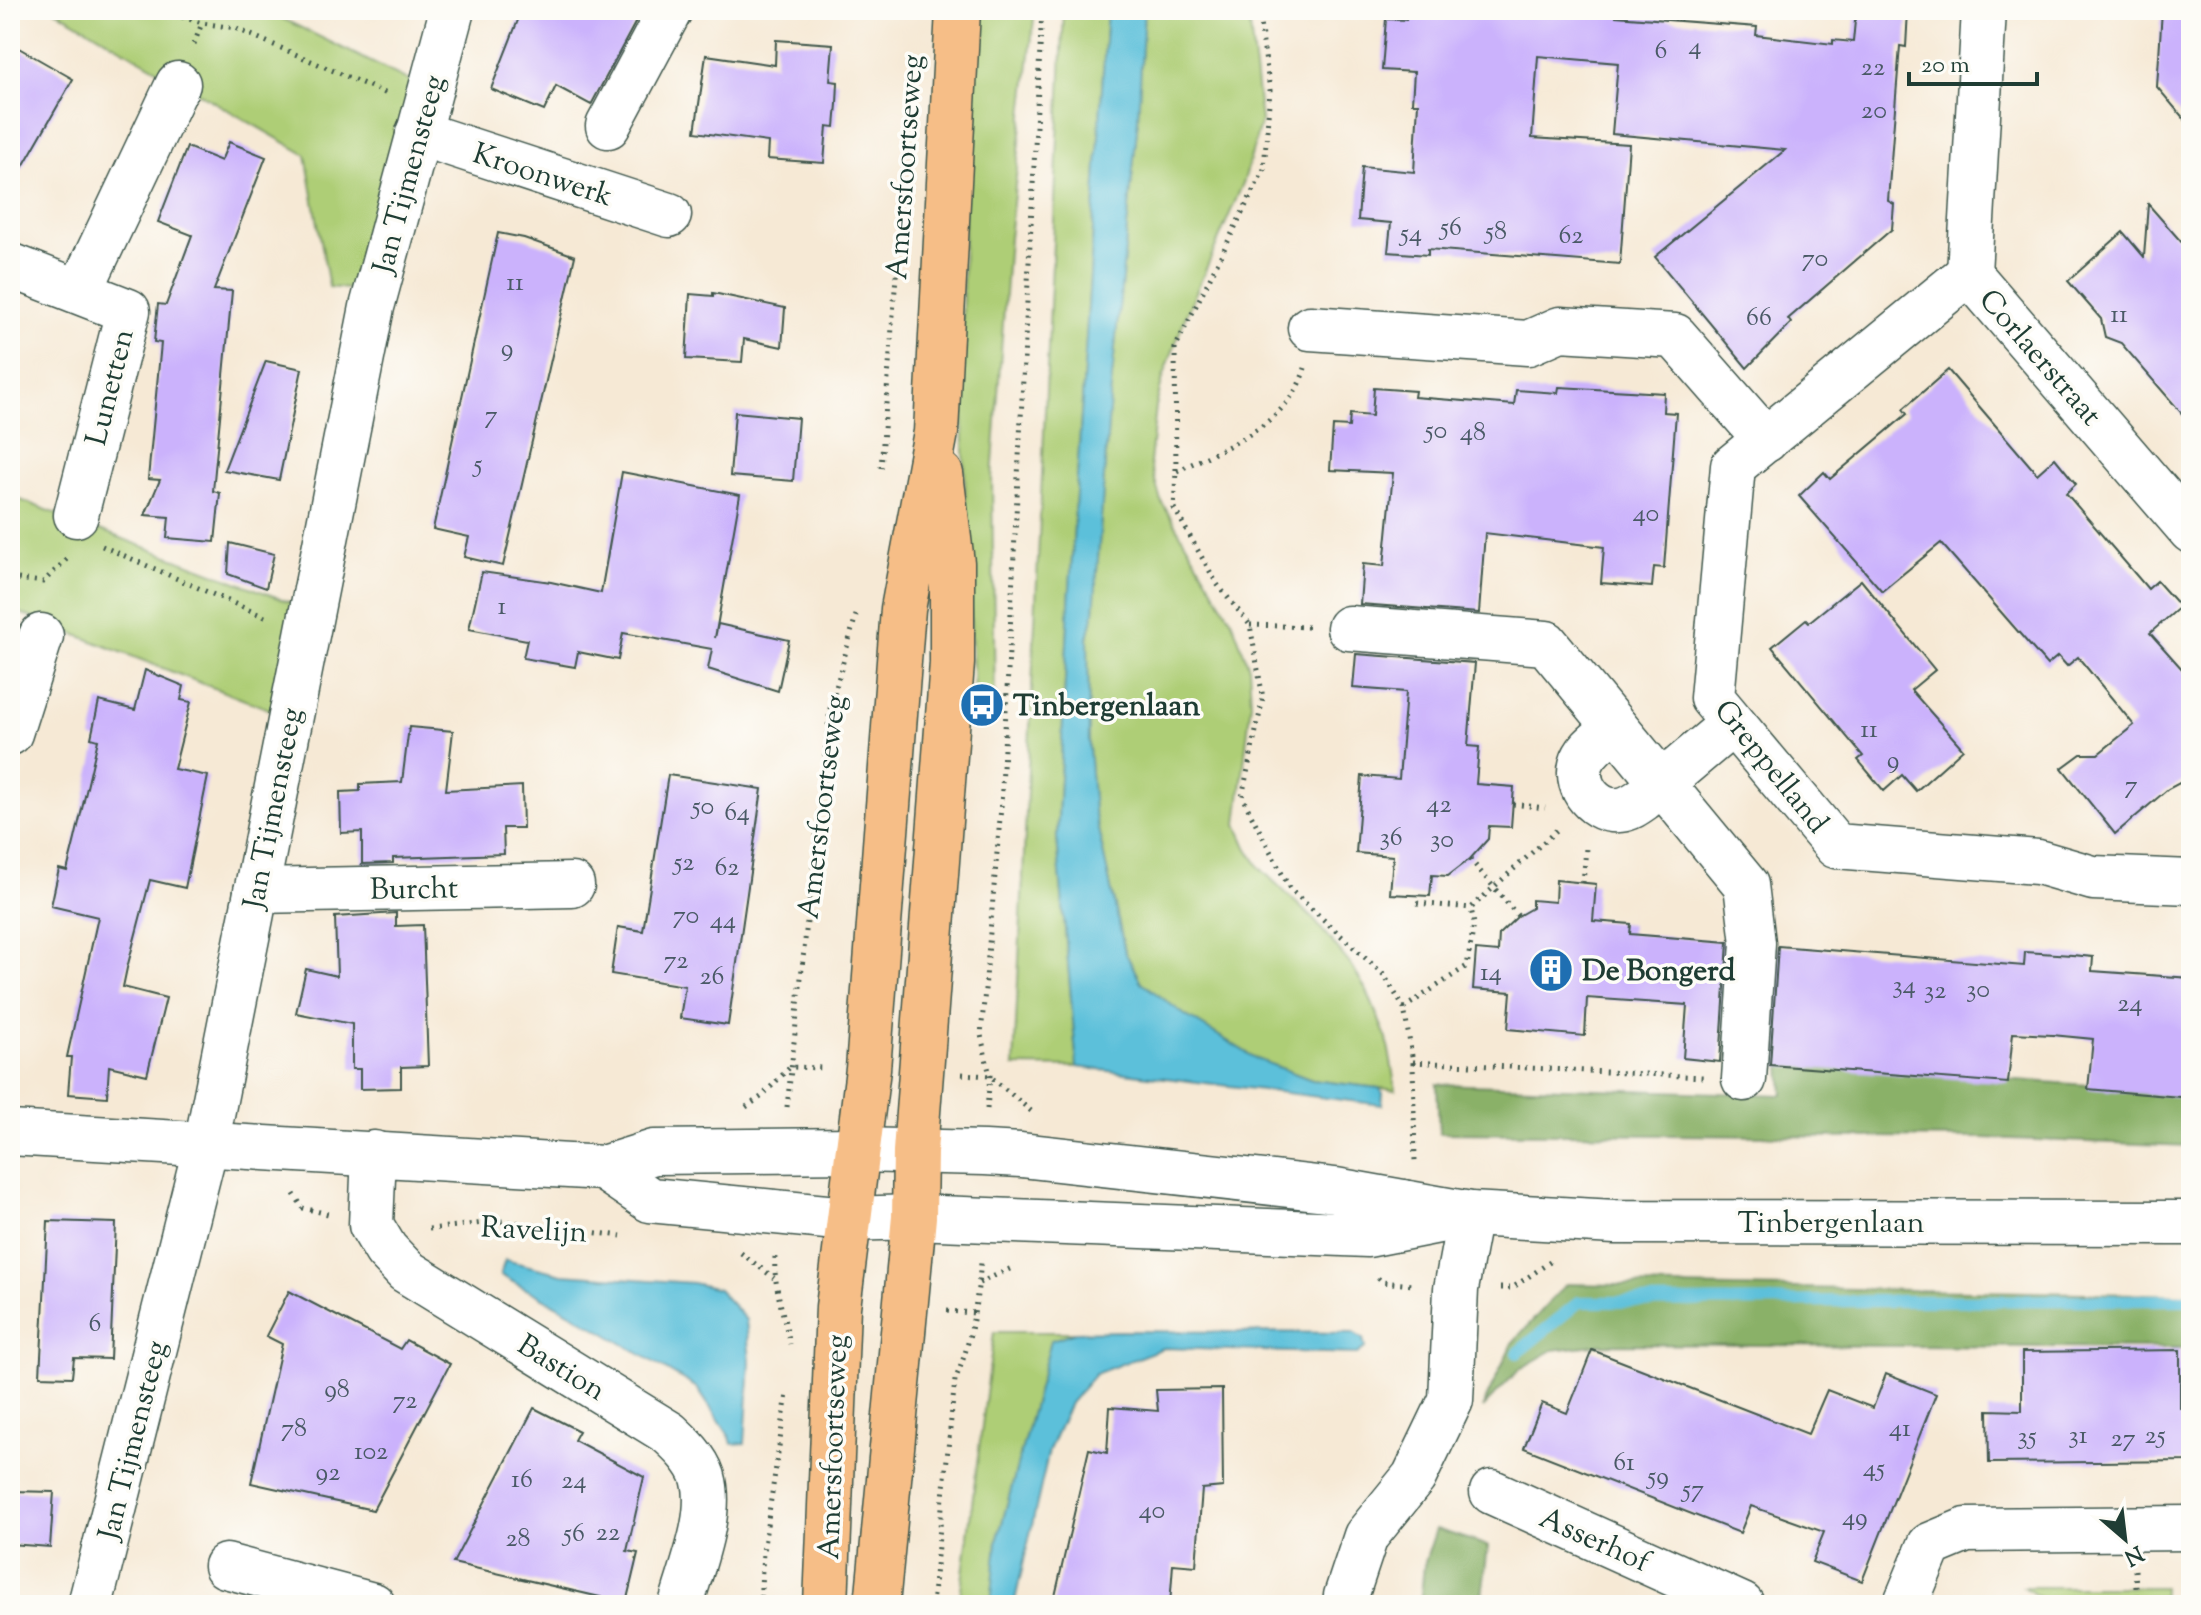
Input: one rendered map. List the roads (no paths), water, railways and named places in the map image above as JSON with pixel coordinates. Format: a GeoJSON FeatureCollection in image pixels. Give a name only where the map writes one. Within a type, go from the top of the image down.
{"type":"FeatureCollection","features":[{"type":"Feature","properties":{"kind":"main road","name":"Amersfoortseweg"},"geometry":{"type":"LineString","coordinates":[[826,1605],[838,1307],[870,1043],[903,609],[936,432],[958,10]]}},
{"type":"Feature","properties":{"kind":"main road","name":"Amersfoortseweg"},"geometry":{"type":"LineString","coordinates":[[877,1605],[914,1217],[915,1152],[952,663],[952,563],[936,432]]}},
{"type":"Feature","properties":{"kind":"street","name":"Jan Tijmensteeg"},"geometry":{"type":"LineString","coordinates":[[90,1605],[206,1145],[372,307],[452,10]]}},
{"type":"Feature","properties":{"kind":"street"},"geometry":{"type":"LineString","coordinates":[[608,126],[670,10]]}},
{"type":"Feature","properties":{"kind":"street","name":"Corlaerstraat"},"geometry":{"type":"LineString","coordinates":[[1984,10],[1969,273],[2191,531]]}},
{"type":"Feature","properties":{"kind":"street","name":"Lunetten"},"geometry":{"type":"LineString","coordinates":[[80,291],[178,84]]}},
{"type":"Feature","properties":{"kind":"street","name":"Kroonwerk"},"geometry":{"type":"LineString","coordinates":[[422,122],[669,215]]}},
{"type":"Feature","properties":{"kind":"street","name":"Lunetten"},"geometry":{"type":"LineString","coordinates":[[10,265],[128,311],[82,538]]}},
{"type":"Feature","properties":{"kind":"street","name":"Greppelland"},"geometry":{"type":"LineString","coordinates":[[1969,273],[1733,466],[1712,698],[1836,846],[2038,862],[2093,878],[2191,882]]}},
{"type":"Feature","properties":{"kind":"street"},"geometry":{"type":"LineString","coordinates":[[1310,328],[1528,343],[1560,329],[1675,336],[1766,440]]}},
{"type":"Feature","properties":{"kind":"street"},"geometry":{"type":"LineString","coordinates":[[1349,628],[1546,643],[1746,885],[1753,943],[1744,1079]]}},
{"type":"Feature","properties":{"kind":"street"},"geometry":{"type":"LineString","coordinates":[[10,733],[41,636]]}},
{"type":"Feature","properties":{"kind":"street"},"geometry":{"type":"LineString","coordinates":[[1615,727],[1587,753],[1581,764],[1580,777],[1590,800],[1603,808],[1617,811],[1631,807],[1663,784],[1732,724]]}},
{"type":"Feature","properties":{"kind":"street","name":"Burcht"},"geometry":{"type":"LineString","coordinates":[[256,891],[572,885]]}},
{"type":"Feature","properties":{"kind":"street"},"geometry":{"type":"LineString","coordinates":[[10,1133],[603,1168],[654,1152],[857,1150]]}},
{"type":"Feature","properties":{"kind":"street","name":"Tinbergenlaan"},"geometry":{"type":"LineString","coordinates":[[857,1150],[1021,1155],[1335,1190],[1470,1214],[1615,1222],[2191,1223]]}},
{"type":"Feature","properties":{"kind":"street","name":"Bastion"},"geometry":{"type":"LineString","coordinates":[[374,1153],[371,1225],[386,1250],[406,1271],[669,1433],[689,1452],[703,1476],[707,1509],[681,1605]]}},
{"type":"Feature","properties":{"kind":"street"},"geometry":{"type":"LineString","coordinates":[[603,1168],[650,1200],[847,1219]]}},
{"type":"Feature","properties":{"kind":"street"},"geometry":{"type":"LineString","coordinates":[[1345,1605],[1366,1536],[1414,1477],[1451,1400],[1456,1289],[1470,1214]]}},
{"type":"Feature","properties":{"kind":"street","name":"Tinbergenlaan"},"geometry":{"type":"LineString","coordinates":[[847,1219],[982,1219],[1368,1235],[1470,1214]]}},
{"type":"Feature","properties":{"kind":"street","name":"Asserhof"},"geometry":{"type":"LineString","coordinates":[[1492,1492],[1742,1605]]}},
{"type":"Feature","properties":{"kind":"street"},"geometry":{"type":"LineString","coordinates":[[1905,1605],[1930,1545],[1966,1530],[2191,1528]]}},
{"type":"Feature","properties":{"kind":"street"},"geometry":{"type":"LineString","coordinates":[[226,1566],[373,1605]]}},
{"type":"Feature","properties":{"kind":"water"},"geometry":{"type":"Polygon","coordinates":[[[1107,10],[1144,10],[1138,119],[1110,397],[1094,612],[1088,638],[1089,747],[1094,811],[1125,952],[1141,982],[1185,1015],[1257,1059],[1312,1080],[1379,1088],[1383,1093],[1382,1105],[1077,1067],[1057,838],[1107,10]]]}},
{"type":"Feature","properties":{"kind":"water"},"geometry":{"type":"Polygon","coordinates":[[[505,1260],[562,1274],[693,1283],[718,1289],[746,1320],[750,1361],[745,1443],[732,1444],[697,1388],[573,1314],[500,1275],[505,1260]]]}},
{"type":"Feature","properties":{"kind":"water"},"geometry":{"type":"Polygon","coordinates":[[[1075,1332],[1353,1333],[1363,1339],[1365,1348],[1357,1354],[1163,1348],[1095,1374],[1070,1403],[1049,1450],[1014,1605],[991,1605],[997,1542],[1051,1340],[1075,1332]]]}},
{"type":"Feature","properties":{"kind":"waterway"},"geometry":{"type":"LineString","coordinates":[[1517,1353],[1579,1302],[2191,1300]]}},
{"type":"Feature","properties":{"kind":"place","name":"Tinbergenlaan"},"geometry":{"type":"Point","coordinates":[982,705]}},
{"type":"Feature","properties":{"kind":"place","name":"De Bongerd"},"geometry":{"type":"Point","coordinates":[1551,970]}}]}
